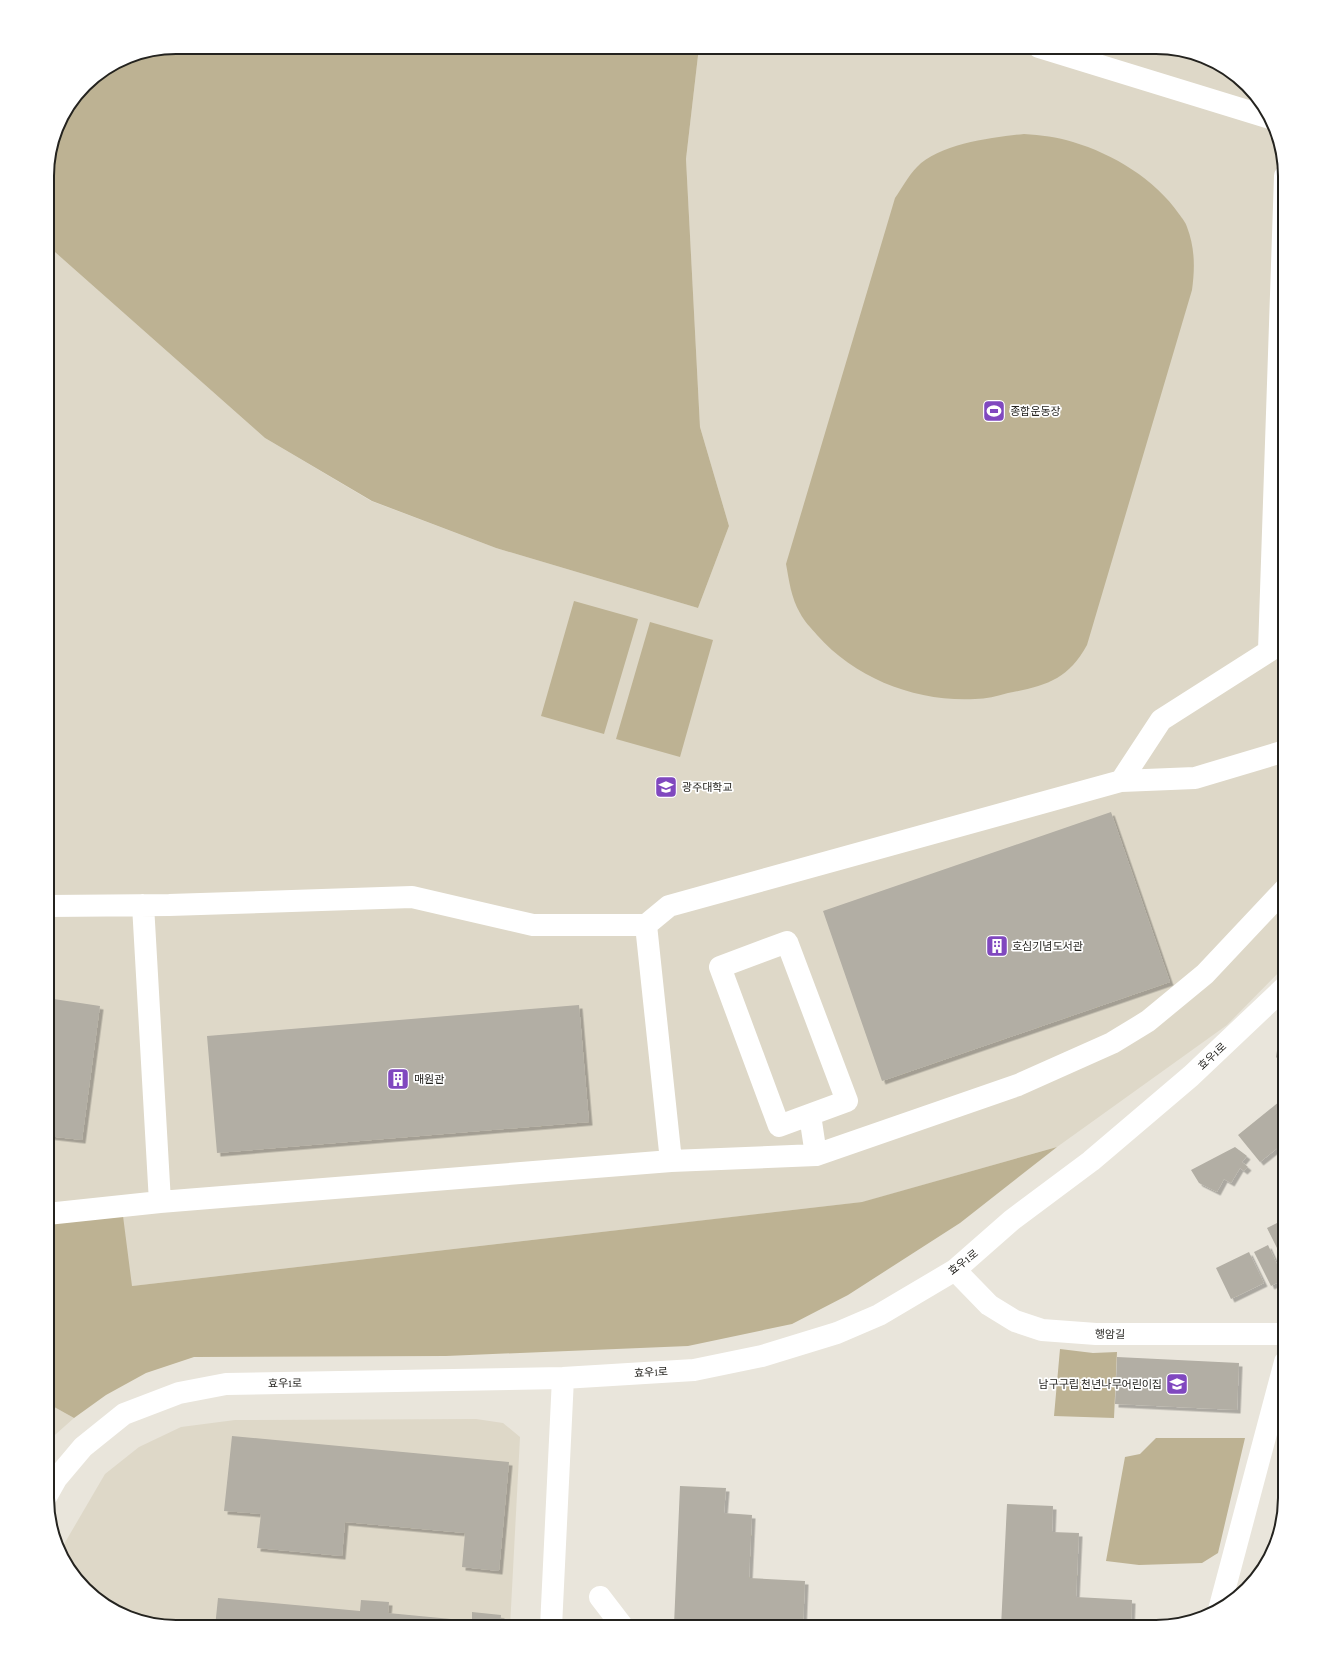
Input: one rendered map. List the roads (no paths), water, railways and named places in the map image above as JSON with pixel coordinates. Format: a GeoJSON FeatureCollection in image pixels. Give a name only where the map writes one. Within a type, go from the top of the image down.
{"type":"FeatureCollection","features":[{"type":"Feature","properties":{"kind":"street"},"geometry":{"type":"LineString","coordinates":[[1062,54],[1261,115]]}},
{"type":"Feature","properties":{"kind":"street"},"geometry":{"type":"LineString","coordinates":[[1121,781],[1161,720],[1277,645],[1278,586]]}},
{"type":"Feature","properties":{"kind":"street"},"geometry":{"type":"LineString","coordinates":[[54,906],[143,905],[412,897],[533,925],[646,925],[669,906],[1121,781],[1196,778],[1278,753]]}},
{"type":"Feature","properties":{"kind":"street"},"geometry":{"type":"LineString","coordinates":[[54,1213],[160,1202],[671,1161],[816,1155],[1018,1085],[1112,1043],[1148,1021],[1205,974],[1278,896]]}},
{"type":"Feature","properties":{"kind":"street"},"geometry":{"type":"LineString","coordinates":[[143,905],[160,1202]]}},
{"type":"Feature","properties":{"kind":"street"},"geometry":{"type":"LineString","coordinates":[[646,925],[671,1161]]}},
{"type":"Feature","properties":{"kind":"street"},"geometry":{"type":"LineString","coordinates":[[787,942],[847,1101],[810,1114],[779,1126],[720,967],[787,942]]}},
{"type":"Feature","properties":{"kind":"street","name":"효우1로"},"geometry":{"type":"LineString","coordinates":[[54,1483],[83,1447],[124,1414],[179,1393],[226,1384],[563,1378],[694,1370],[762,1356],[837,1333],[879,1315],[955,1270],[1012,1220],[1091,1161],[1185,1081],[1278,994]]}},
{"type":"Feature","properties":{"kind":"street"},"geometry":{"type":"LineString","coordinates":[[810,1114],[816,1155]]}},
{"type":"Feature","properties":{"kind":"street","name":"행암길"},"geometry":{"type":"LineString","coordinates":[[955,1270],[990,1305],[1015,1321],[1042,1330],[1096,1334],[1278,1334]]}},
{"type":"Feature","properties":{"kind":"street"},"geometry":{"type":"LineString","coordinates":[[551,1620],[563,1378]]}},
{"type":"Feature","properties":{"kind":"street"},"geometry":{"type":"LineString","coordinates":[[1222,1600],[1278,1388]]}},
{"type":"Feature","properties":{"kind":"street"},"geometry":{"type":"LineString","coordinates":[[600,1597],[618,1620]]}},
{"type":"Feature","properties":{"kind":"place","name":"종합운동장"},"geometry":{"type":"Point","coordinates":[994,411]}},
{"type":"Feature","properties":{"kind":"place","name":"광주대학교"},"geometry":{"type":"Point","coordinates":[666,787]}},
{"type":"Feature","properties":{"kind":"place","name":"호심기념도서관"},"geometry":{"type":"Point","coordinates":[997,946]}},
{"type":"Feature","properties":{"kind":"place","name":"매원관"},"geometry":{"type":"Point","coordinates":[398,1079]}},
{"type":"Feature","properties":{"kind":"place","name":"남구구립 천년나무어린이집"},"geometry":{"type":"Point","coordinates":[1177,1384]}}]}
